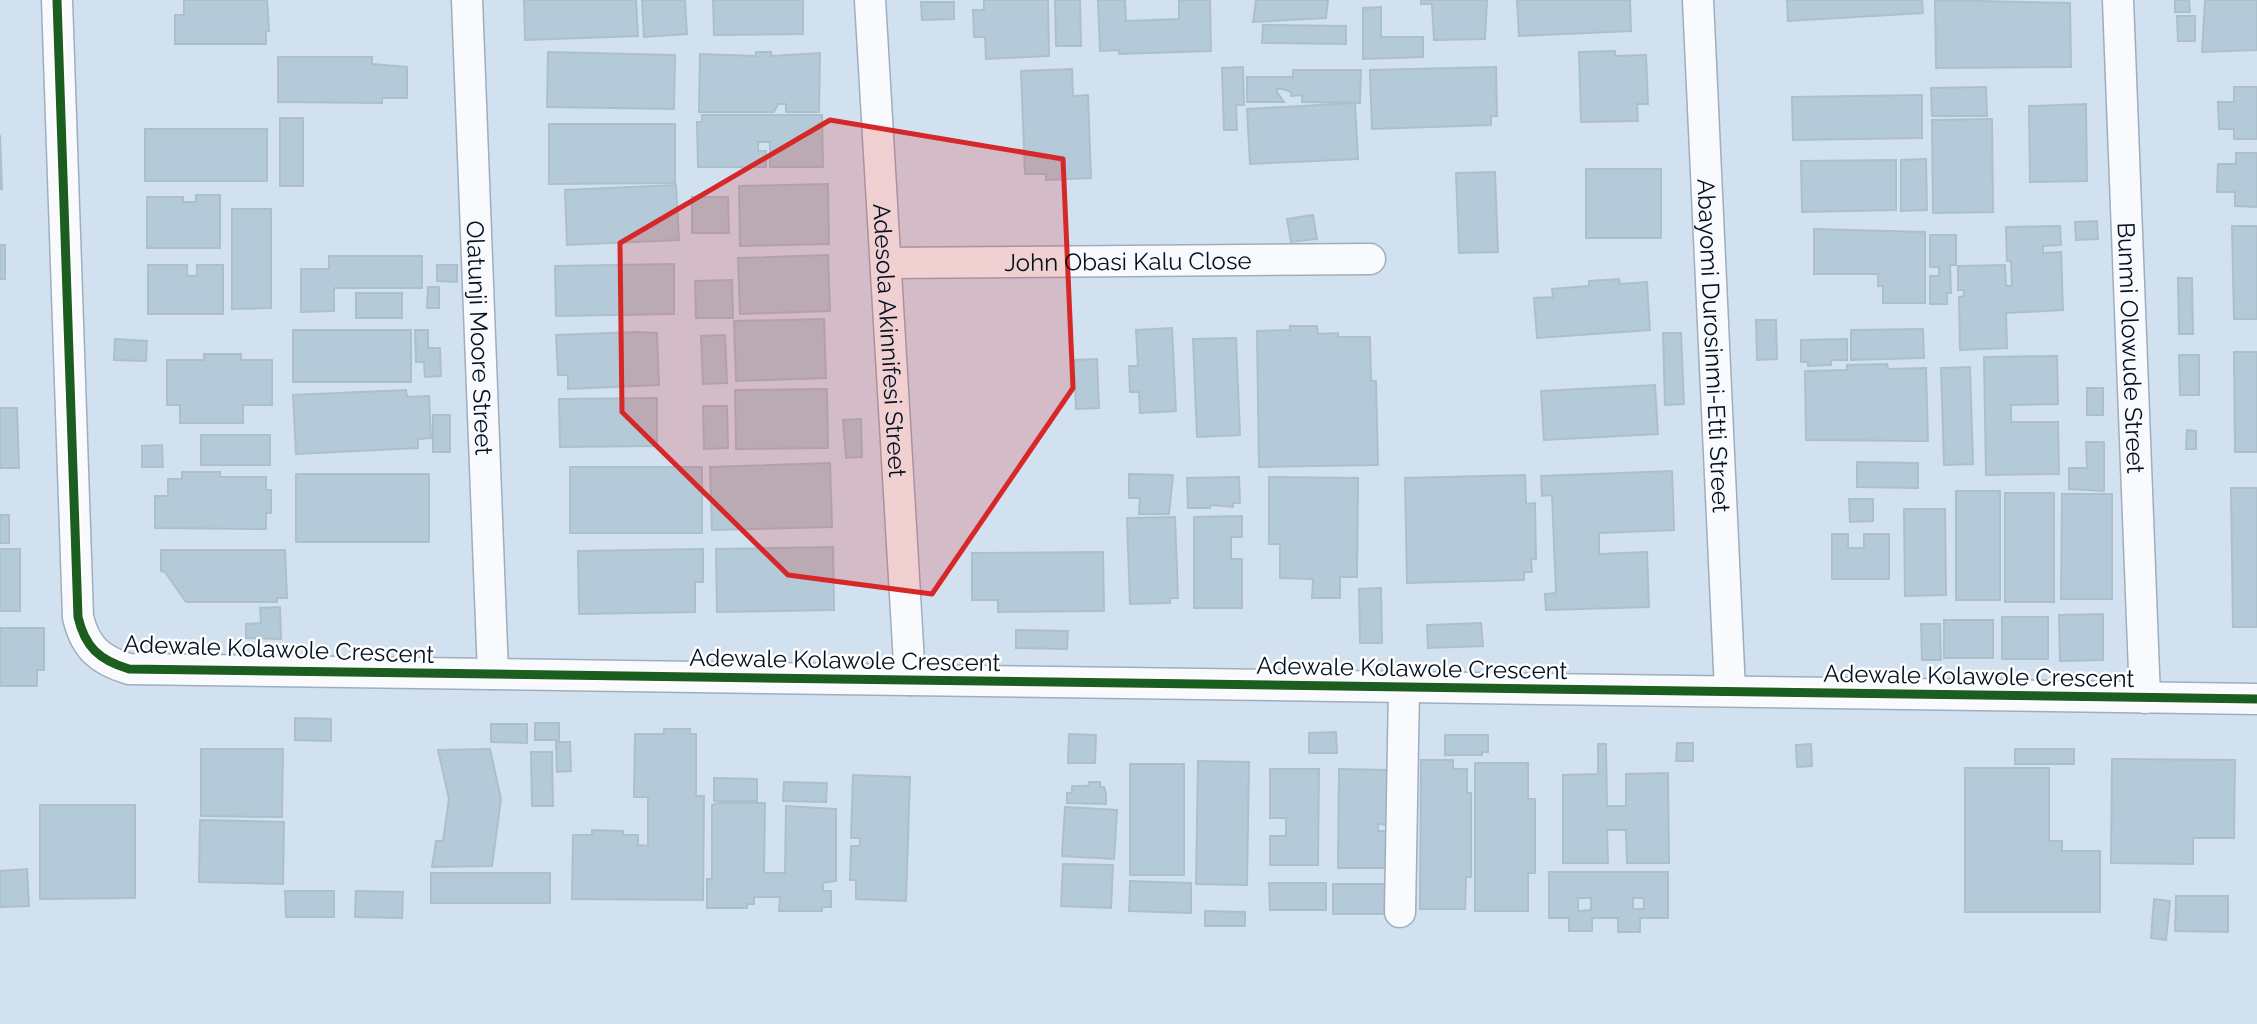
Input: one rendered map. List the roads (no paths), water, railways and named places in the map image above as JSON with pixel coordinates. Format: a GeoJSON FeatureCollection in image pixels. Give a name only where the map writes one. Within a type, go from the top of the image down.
{"type":"FeatureCollection","features":[{"type":"Feature","properties":{"kind":"street","name":"Adewale Kolawole Crescent"},"geometry":{"type":"LineString","coordinates":[[57,0],[79,617],[83,635],[94,652],[111,664],[129,669],[2257,699]]}},
{"type":"Feature","properties":{"kind":"street","name":"Olatunji Moore Street"},"geometry":{"type":"LineString","coordinates":[[467,0],[493,674]]}},
{"type":"Feature","properties":{"kind":"street","name":"Adesola Akinnifesi Street"},"geometry":{"type":"LineString","coordinates":[[870,0],[910,680]]}},
{"type":"Feature","properties":{"kind":"street","name":"Abayomi Durosinmi-Etti Street"},"geometry":{"type":"LineString","coordinates":[[1699,0],[1730,691]]}},
{"type":"Feature","properties":{"kind":"street","name":"Bunmi Olowude Street"},"geometry":{"type":"LineString","coordinates":[[2118,0],[2144,698]]}},
{"type":"Feature","properties":{"kind":"street","name":"John Obasi Kalu Close"},"geometry":{"type":"LineString","coordinates":[[886,262],[1370,260]]}},
{"type":"Feature","properties":{"kind":"street"},"geometry":{"type":"LineString","coordinates":[[1400,912],[1404,687]]}}]}
